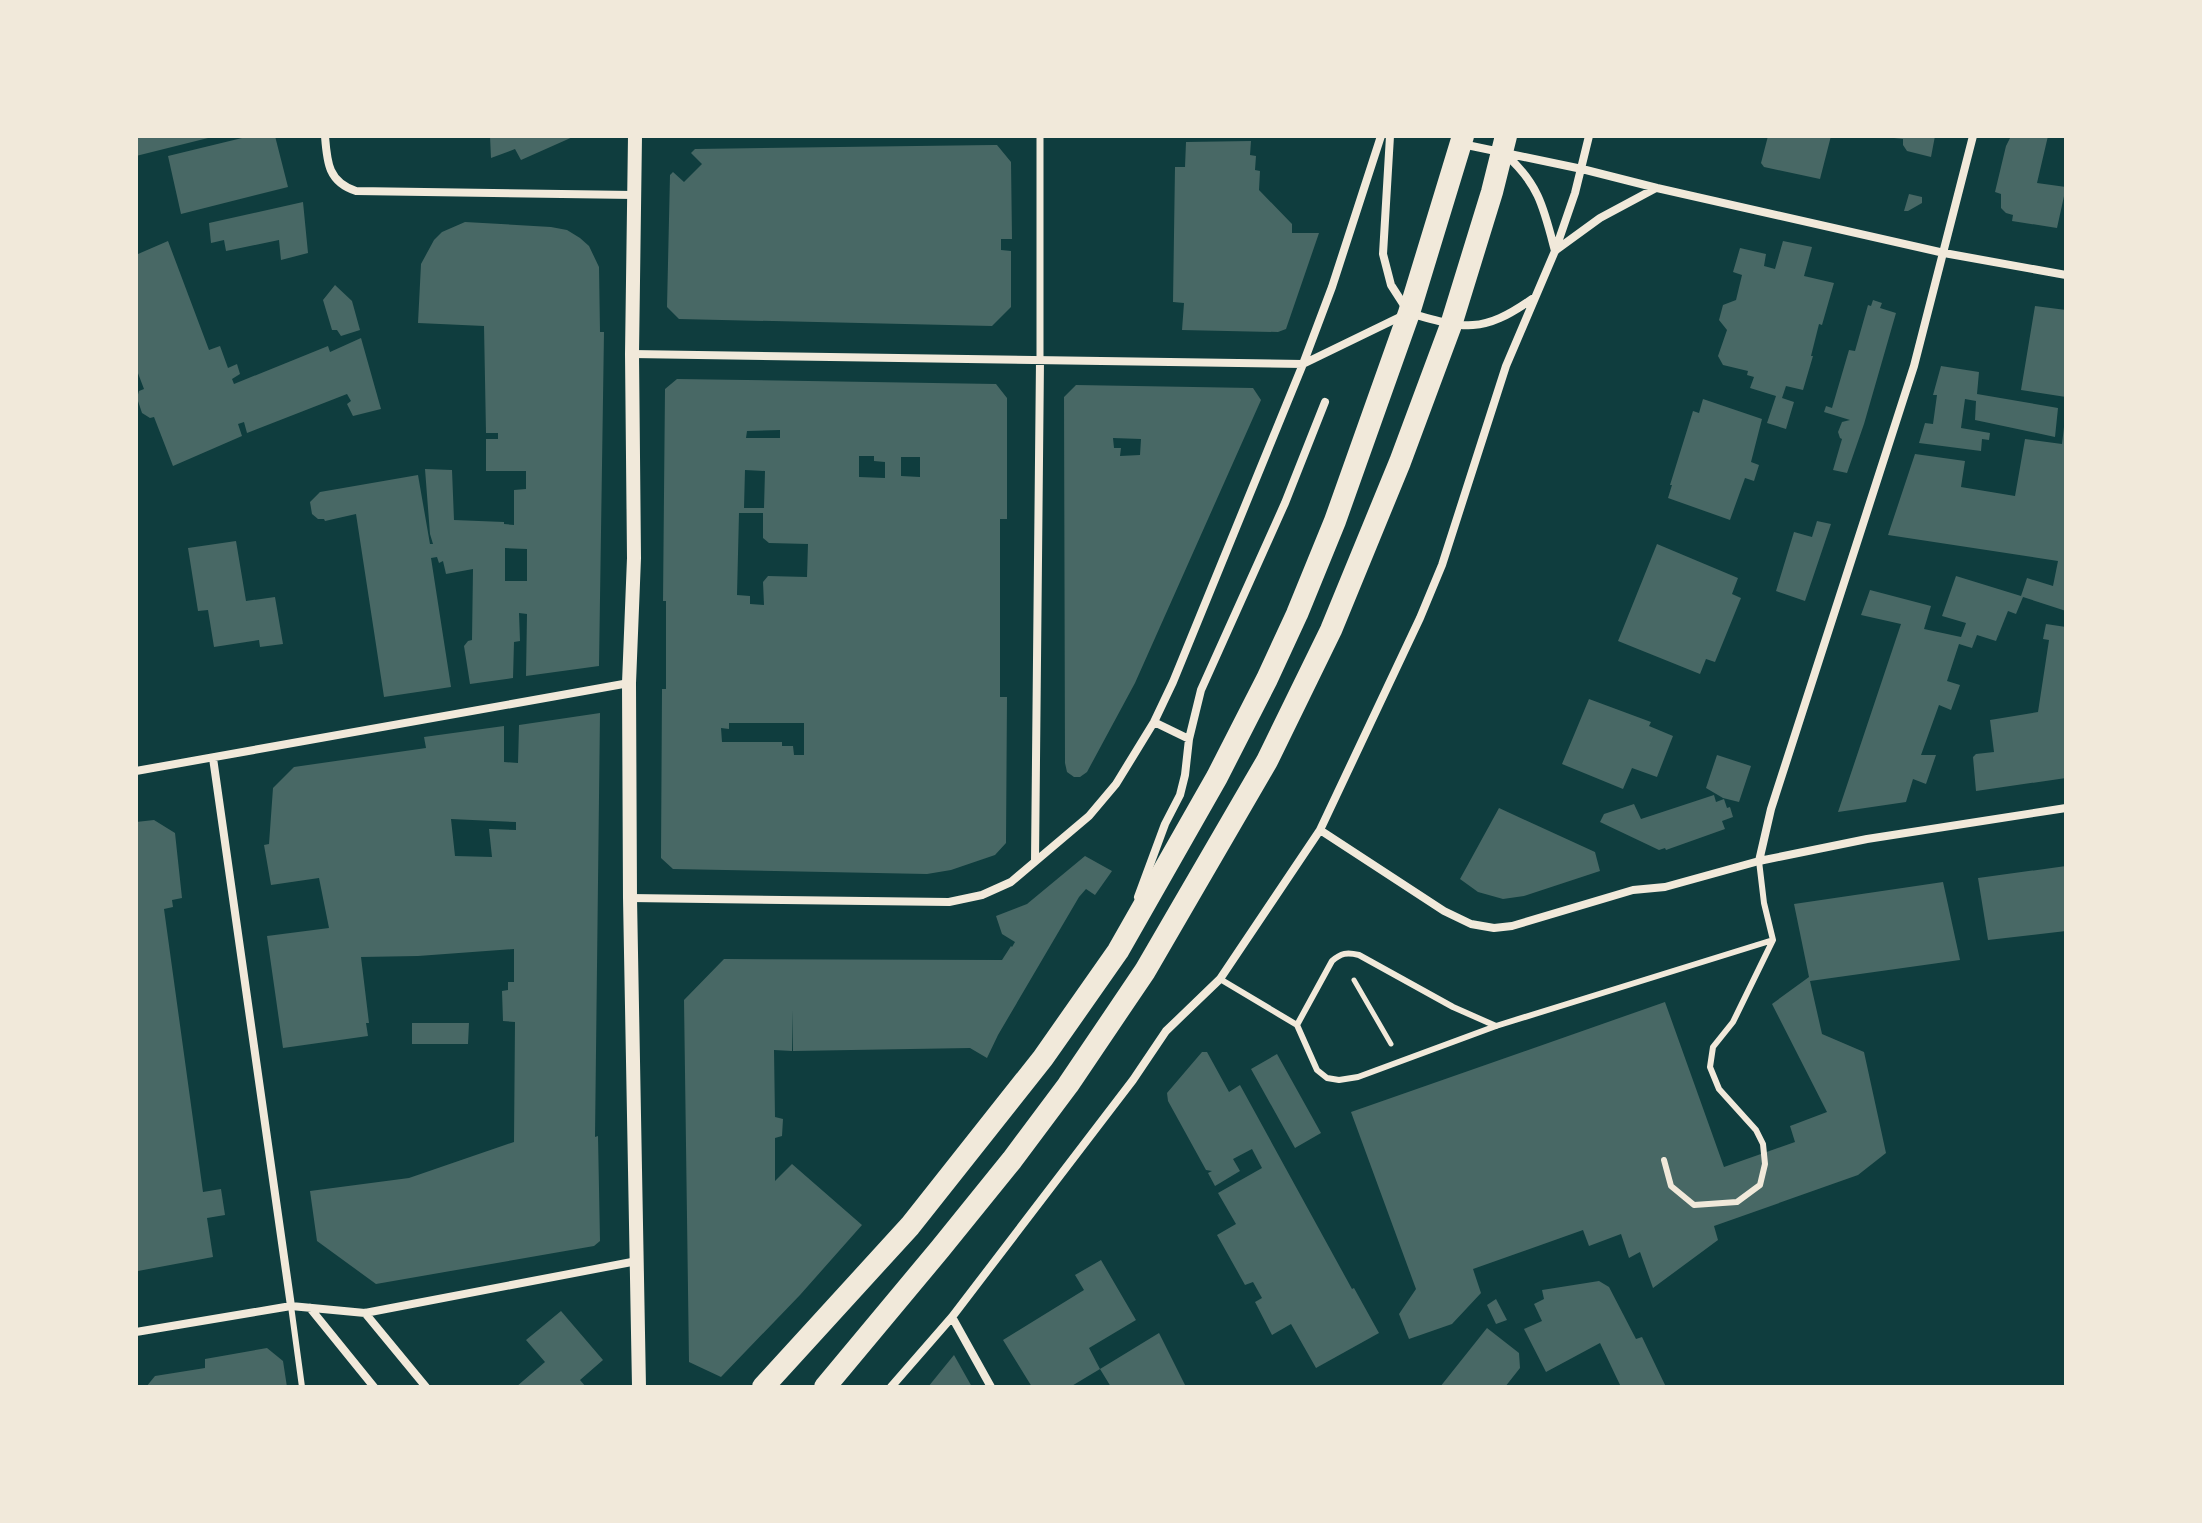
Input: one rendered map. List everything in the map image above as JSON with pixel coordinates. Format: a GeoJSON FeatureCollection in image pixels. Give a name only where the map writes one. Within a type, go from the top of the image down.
{"type":"FeatureCollection","features":[{"type":"Feature","properties":{"kind":"highway"},"geometry":{"type":"LineString","coordinates":[[763,1387],[910,1226],[1034,1070],[1118,951],[1239,737],[1291,627],[1340,507],[1409,313],[1462,140]]}},
{"type":"Feature","properties":{"kind":"highway"},"geometry":{"type":"LineString","coordinates":[[825,1387],[1012,1160],[1068,1085],[1145,971],[1267,761],[1301,694],[1364,553],[1451,325],[1504,144]]}},
{"type":"Feature","properties":{"kind":"street"},"geometry":{"type":"LineString","coordinates":[[325,136],[329,166],[335,179],[356,191],[634,195]]}},
{"type":"Feature","properties":{"kind":"street"},"geometry":{"type":"LineString","coordinates":[[635,136],[632,354],[634,558],[629,683],[639,1387]]}},
{"type":"Feature","properties":{"kind":"street"},"geometry":{"type":"LineString","coordinates":[[1035,861],[1040,136]]}},
{"type":"Feature","properties":{"kind":"street"},"geometry":{"type":"LineString","coordinates":[[630,898],[949,902],[982,895],[1011,882],[1089,816],[1116,784],[1154,722],[1179,668],[1303,364],[1332,287],[1381,136]]}},
{"type":"Feature","properties":{"kind":"street"},"geometry":{"type":"LineString","coordinates":[[1390,136],[1383,254],[1391,285],[1409,313],[1451,325],[1477,325],[1496,320],[1533,299]]}},
{"type":"Feature","properties":{"kind":"street"},"geometry":{"type":"LineString","coordinates":[[891,1387],[952,1317],[1088,1140],[1166,1031],[1220,979],[1320,830],[1442,565],[1506,366],[1555,251],[1575,193],[1589,136]]}},
{"type":"Feature","properties":{"kind":"street"},"geometry":{"type":"LineString","coordinates":[[1759,861],[1771,809],[1914,366],[1973,136]]}},
{"type":"Feature","properties":{"kind":"street"},"geometry":{"type":"LineString","coordinates":[[1462,140],[1504,144],[1582,169],[1657,188],[1944,253],[2066,275]]}},
{"type":"Feature","properties":{"kind":"street"},"geometry":{"type":"LineString","coordinates":[[1504,144],[1536,189],[1555,251]]}},
{"type":"Feature","properties":{"kind":"street"},"geometry":{"type":"LineString","coordinates":[[1555,251],[1600,218],[1657,188]]}},
{"type":"Feature","properties":{"kind":"street"},"geometry":{"type":"LineString","coordinates":[[632,354],[1303,364],[1409,313]]}},
{"type":"Feature","properties":{"kind":"street"},"geometry":{"type":"LineString","coordinates":[[1118,951],[1182,786],[1201,690],[1285,503],[1325,402]]}},
{"type":"Feature","properties":{"kind":"street"},"geometry":{"type":"LineString","coordinates":[[136,771],[629,683]]}},
{"type":"Feature","properties":{"kind":"street"},"geometry":{"type":"LineString","coordinates":[[1154,722],[1189,739]]}},
{"type":"Feature","properties":{"kind":"street"},"geometry":{"type":"LineString","coordinates":[[213,758],[291,1306]]}},
{"type":"Feature","properties":{"kind":"street"},"geometry":{"type":"LineString","coordinates":[[1320,830],[1444,911],[1471,924],[1494,928],[1512,926],[1633,890],[1665,887],[1759,861],[1867,839],[2066,808]]}},
{"type":"Feature","properties":{"kind":"street"},"geometry":{"type":"LineString","coordinates":[[136,1332],[291,1306],[365,1313],[637,1261]]}},
{"type":"Feature","properties":{"kind":"street"},"geometry":{"type":"LineString","coordinates":[[310,1308],[374,1387]]}},
{"type":"Feature","properties":{"kind":"street"},"geometry":{"type":"LineString","coordinates":[[365,1313],[426,1387]]}},
{"type":"Feature","properties":{"kind":"street"},"geometry":{"type":"LineString","coordinates":[[952,1317],[991,1387]]}},
{"type":"Feature","properties":{"kind":"lane"},"geometry":{"type":"LineString","coordinates":[[1664,1160],[1671,1186],[1694,1205],[1737,1202],[1760,1185],[1765,1164],[1763,1144],[1756,1130],[1719,1089],[1710,1067],[1713,1047],[1733,1022],[1773,940],[1764,903],[1759,861]]}},
{"type":"Feature","properties":{"kind":"lane"},"geometry":{"type":"LineString","coordinates":[[1220,979],[1297,1025],[1317,1070],[1327,1078],[1339,1080],[1358,1077],[1496,1026],[1773,940]]}},
{"type":"Feature","properties":{"kind":"lane"},"geometry":{"type":"LineString","coordinates":[[1297,1025],[1332,961],[1340,954],[1350,953],[1496,1026]]}},
{"type":"Feature","properties":{"kind":"lane"},"geometry":{"type":"LineString","coordinates":[[291,1306],[302,1387]]}},
{"type":"Feature","properties":{"kind":"path"},"geometry":{"type":"LineString","coordinates":[[1340,954],[1401,1062]]}},
{"type":"Feature","properties":{"kind":"building"},"geometry":{"type":"Polygon","coordinates":[[[136,136],[212,136],[212,137],[136,156],[136,136]]]}},
{"type":"Feature","properties":{"kind":"building"},"geometry":{"type":"Polygon","coordinates":[[[241,136],[275,136],[288,187],[181,214],[168,156],[241,136]]]}},
{"type":"Feature","properties":{"kind":"building"},"geometry":{"type":"Polygon","coordinates":[[[490,136],[575,136],[521,160],[515,149],[491,158],[490,136]]]}},
{"type":"Feature","properties":{"kind":"building"},"geometry":{"type":"Polygon","coordinates":[[[1768,136],[1831,136],[1820,179],[1764,167],[1761,163],[1768,136]]]}},
{"type":"Feature","properties":{"kind":"building"},"geometry":{"type":"Polygon","coordinates":[[[1894,136],[1935,136],[1931,157],[1907,151],[1903,139],[1894,136]]]}},
{"type":"Feature","properties":{"kind":"building"},"geometry":{"type":"Polygon","coordinates":[[[2011,136],[2048,136],[2037,183],[2066,187],[2057,228],[2012,221],[2013,215],[2001,208],[2001,194],[1995,192],[2011,136]]]}},
{"type":"Feature","properties":{"kind":"building"},"geometry":{"type":"Polygon","coordinates":[[[1251,141],[1250,155],[1256,156],[1255,170],[1260,171],[1259,190],[1292,224],[1292,233],[1319,233],[1286,329],[1278,332],[1182,330],[1184,303],[1173,302],[1175,167],[1185,167],[1186,142],[1251,141]]]}},
{"type":"Feature","properties":{"kind":"building"},"geometry":{"type":"Polygon","coordinates":[[[997,145],[1011,162],[1012,239],[1001,239],[1001,250],[1011,251],[1011,307],[992,326],[679,319],[667,307],[670,175],[673,172],[684,182],[702,164],[691,153],[695,149],[997,145]]]}},
{"type":"Feature","properties":{"kind":"building"},"geometry":{"type":"Polygon","coordinates":[[[1909,194],[1922,197],[1922,203],[1904,211],[1909,194]]]}},
{"type":"Feature","properties":{"kind":"building"},"geometry":{"type":"Polygon","coordinates":[[[303,202],[308,253],[281,260],[279,240],[226,251],[224,240],[211,243],[209,223],[303,202]]]}},
{"type":"Feature","properties":{"kind":"building"},"geometry":{"type":"Polygon","coordinates":[[[465,222],[567,230],[589,246],[599,267],[600,332],[604,332],[599,666],[526,676],[527,614],[519,613],[520,641],[514,642],[513,678],[470,684],[464,646],[472,640],[473,569],[446,574],[443,561],[439,563],[437,557],[431,558],[451,687],[384,697],[356,514],[325,521],[312,514],[310,502],[320,492],[418,475],[430,544],[433,544],[425,469],[452,470],[454,520],[514,525],[514,490],[526,489],[526,471],[486,471],[486,439],[498,439],[498,433],[486,433],[484,326],[418,323],[421,264],[442,232],[465,222]],[[505,548],[505,581],[527,581],[527,549],[505,548]]]}},
{"type":"Feature","properties":{"kind":"building"},"geometry":{"type":"Polygon","coordinates":[[[168,241],[209,350],[220,346],[228,368],[237,364],[240,374],[232,379],[234,384],[328,346],[330,352],[361,338],[381,409],[353,416],[347,404],[351,401],[347,394],[247,433],[244,422],[238,424],[242,436],[173,466],[154,417],[142,413],[137,398],[139,391],[144,389],[136,368],[136,249],[138,254],[168,241]]]}},
{"type":"Feature","properties":{"kind":"building"},"geometry":{"type":"Polygon","coordinates":[[[1783,241],[1812,247],[1804,276],[1834,283],[1822,325],[1819,324],[1803,390],[1786,386],[1782,398],[1794,402],[1786,429],[1767,423],[1776,396],[1750,388],[1754,377],[1747,375],[1748,371],[1723,365],[1718,356],[1727,330],[1719,320],[1723,305],[1736,300],[1742,275],[1733,272],[1740,248],[1766,254],[1764,266],[1775,269],[1783,241]]]}},
{"type":"Feature","properties":{"kind":"building"},"geometry":{"type":"Polygon","coordinates":[[[335,285],[352,301],[360,330],[341,336],[337,330],[332,330],[323,300],[335,285]]]}},
{"type":"Feature","properties":{"kind":"building"},"geometry":{"type":"Polygon","coordinates":[[[1873,300],[1882,303],[1880,308],[1896,313],[1847,473],[1833,470],[1842,439],[1838,432],[1842,422],[1850,420],[1824,412],[1826,406],[1832,408],[1849,350],[1855,351],[1868,305],[1871,306],[1873,300]]]}},
{"type":"Feature","properties":{"kind":"building"},"geometry":{"type":"Polygon","coordinates":[[[2035,306],[2066,310],[2066,397],[2021,390],[2035,306]]]}},
{"type":"Feature","properties":{"kind":"building"},"geometry":{"type":"Polygon","coordinates":[[[1941,366],[1979,372],[1977,394],[2058,408],[2055,437],[1975,420],[1976,401],[1965,399],[1961,428],[1990,433],[1989,440],[1982,439],[1981,451],[1919,443],[1925,423],[1933,424],[1937,395],[1933,395],[1941,366]]]}},
{"type":"Feature","properties":{"kind":"building"},"geometry":{"type":"Polygon","coordinates":[[[677,379],[996,384],[1007,398],[1007,519],[1000,519],[1000,697],[1007,697],[1006,843],[995,855],[951,870],[927,874],[673,869],[661,858],[662,689],[666,689],[666,601],[663,601],[665,389],[677,379]],[[780,430],[747,431],[746,438],[780,438],[780,430]],[[859,456],[859,477],[885,478],[885,462],[874,461],[874,456],[859,456]],[[901,457],[901,476],[920,477],[920,457],[901,457]],[[745,470],[744,508],[764,508],[765,471],[745,470]],[[739,513],[737,595],[750,596],[750,604],[764,605],[763,582],[768,576],[807,577],[808,544],[769,543],[763,538],[763,513],[739,513]],[[729,723],[729,729],[721,728],[722,742],[782,742],[782,746],[793,746],[794,755],[804,755],[804,723],[729,723]]]}},
{"type":"Feature","properties":{"kind":"building"},"geometry":{"type":"Polygon","coordinates":[[[1076,385],[1253,388],[1261,400],[1135,683],[1087,772],[1080,777],[1067,772],[1065,763],[1064,397],[1076,385]],[[1113,438],[1114,448],[1121,448],[1120,456],[1140,455],[1141,439],[1113,438]]]}},
{"type":"Feature","properties":{"kind":"building"},"geometry":{"type":"Polygon","coordinates":[[[1703,399],[1762,419],[1751,462],[1759,465],[1754,481],[1745,478],[1730,520],[1668,498],[1693,411],[1699,413],[1703,399]]]}},
{"type":"Feature","properties":{"kind":"building"},"geometry":{"type":"Polygon","coordinates":[[[2064,427],[2066,611],[2023,597],[2016,614],[2008,611],[1996,641],[1977,635],[1972,648],[1959,644],[1947,681],[1960,685],[1951,710],[1939,705],[1921,755],[1936,755],[1926,784],[1913,779],[1906,802],[1838,812],[1901,624],[1861,615],[1870,590],[1931,606],[1924,629],[1961,637],[1966,623],[1942,616],[1956,576],[2021,596],[2027,578],[2053,586],[2058,561],[1888,535],[1915,454],[1965,461],[1961,487],[2015,496],[2025,439],[2062,444],[2064,427]]]}},
{"type":"Feature","properties":{"kind":"building"},"geometry":{"type":"Polygon","coordinates":[[[1817,521],[1831,524],[1805,601],[1776,591],[1794,532],[1812,537],[1817,521]]]}},
{"type":"Feature","properties":{"kind":"building"},"geometry":{"type":"Polygon","coordinates":[[[236,541],[246,601],[275,597],[283,644],[260,647],[259,640],[214,647],[208,610],[198,611],[188,548],[236,541]]]}},
{"type":"Feature","properties":{"kind":"building"},"geometry":{"type":"Polygon","coordinates":[[[1657,544],[1738,578],[1732,594],[1741,598],[1715,662],[1706,659],[1700,674],[1618,641],[1657,544]]]}},
{"type":"Feature","properties":{"kind":"building"},"geometry":{"type":"Polygon","coordinates":[[[2046,624],[2066,627],[2066,778],[1976,791],[1973,757],[1994,752],[1990,720],[2038,712],[2049,640],[2043,639],[2046,624]]]}},
{"type":"Feature","properties":{"kind":"building"},"geometry":{"type":"Polygon","coordinates":[[[1589,699],[1651,722],[1649,726],[1673,736],[1657,777],[1632,768],[1623,789],[1562,764],[1589,699]]]}},
{"type":"Feature","properties":{"kind":"building"},"geometry":{"type":"Polygon","coordinates":[[[600,713],[595,1137],[598,1136],[600,1241],[594,1246],[376,1284],[317,1241],[310,1191],[409,1178],[514,1142],[515,1022],[503,1021],[502,991],[508,990],[508,982],[514,982],[514,949],[361,957],[368,1036],[283,1048],[267,936],[329,928],[319,878],[271,885],[264,845],[269,844],[273,788],[294,767],[426,748],[424,737],[504,726],[504,762],[518,763],[519,725],[600,713]],[[451,819],[455,856],[492,857],[489,829],[516,830],[516,822],[451,819]]]}},
{"type":"Feature","properties":{"kind":"building"},"geometry":{"type":"Polygon","coordinates":[[[1717,755],[1751,766],[1739,802],[1723,798],[1706,788],[1717,755]]]}},
{"type":"Feature","properties":{"kind":"building"},"geometry":{"type":"Polygon","coordinates":[[[1714,795],[1716,802],[1724,799],[1727,808],[1730,807],[1733,817],[1722,821],[1725,829],[1666,850],[1659,850],[1600,822],[1604,814],[1634,804],[1641,819],[1714,795]]]}},
{"type":"Feature","properties":{"kind":"building"},"geometry":{"type":"Polygon","coordinates":[[[1499,808],[1595,852],[1600,871],[1524,896],[1503,899],[1478,892],[1460,879],[1499,808]]]}},
{"type":"Feature","properties":{"kind":"building"},"geometry":{"type":"Polygon","coordinates":[[[154,820],[175,833],[182,898],[172,900],[173,907],[164,909],[203,1192],[221,1189],[225,1215],[207,1218],[213,1257],[138,1271],[136,822],[154,820]]]}},
{"type":"Feature","properties":{"kind":"building"},"geometry":{"type":"Polygon","coordinates":[[[1085,856],[1112,871],[1095,895],[1086,889],[1079,897],[987,1058],[970,1048],[793,1051],[793,1010],[792,1051],[774,1050],[775,1117],[783,1119],[782,1136],[775,1138],[775,1181],[792,1164],[862,1225],[721,1377],[689,1362],[684,1000],[724,959],[1002,960],[1015,942],[1002,934],[996,916],[1027,904],[1085,856]]]}},
{"type":"Feature","properties":{"kind":"building"},"geometry":{"type":"Polygon","coordinates":[[[2066,866],[2066,931],[1988,940],[1978,878],[2066,866]]]}},
{"type":"Feature","properties":{"kind":"building"},"geometry":{"type":"Polygon","coordinates":[[[1943,882],[1960,960],[1810,981],[1822,1034],[1864,1052],[1886,1153],[1858,1175],[1714,1226],[1718,1240],[1653,1288],[1640,1252],[1629,1258],[1621,1234],[1589,1246],[1583,1230],[1473,1269],[1481,1293],[1452,1324],[1409,1339],[1399,1314],[1416,1289],[1351,1112],[1665,1002],[1724,1167],[1795,1142],[1790,1126],[1827,1112],[1772,1004],[1809,977],[1794,904],[1943,882]]]}},
{"type":"Feature","properties":{"kind":"building"},"geometry":{"type":"Polygon","coordinates":[[[412,1023],[469,1023],[468,1044],[412,1044],[412,1023]]]}},
{"type":"Feature","properties":{"kind":"building"},"geometry":{"type":"Polygon","coordinates":[[[1202,1052],[1207,1052],[1229,1092],[1240,1085],[1379,1333],[1316,1368],[1291,1324],[1272,1335],[1255,1302],[1262,1298],[1253,1282],[1245,1285],[1217,1235],[1236,1224],[1218,1193],[1262,1168],[1252,1149],[1233,1159],[1240,1171],[1215,1186],[1208,1173],[1212,1171],[1206,1170],[1168,1101],[1167,1093],[1202,1052]]]}},
{"type":"Feature","properties":{"kind":"building"},"geometry":{"type":"Polygon","coordinates":[[[1277,1054],[1321,1133],[1295,1148],[1251,1069],[1277,1054]]]}},
{"type":"Feature","properties":{"kind":"building"},"geometry":{"type":"Polygon","coordinates":[[[1101,1260],[1136,1320],[1089,1348],[1100,1369],[1070,1387],[1032,1387],[1003,1340],[1084,1290],[1075,1275],[1101,1260]]]}},
{"type":"Feature","properties":{"kind":"building"},"geometry":{"type":"Polygon","coordinates":[[[1599,1281],[1609,1287],[1636,1339],[1642,1337],[1666,1387],[1621,1387],[1600,1343],[1546,1372],[1524,1329],[1542,1321],[1534,1304],[1544,1299],[1542,1290],[1599,1281]]]}},
{"type":"Feature","properties":{"kind":"building"},"geometry":{"type":"Polygon","coordinates":[[[1496,1299],[1507,1320],[1496,1324],[1487,1305],[1496,1299]]]}},
{"type":"Feature","properties":{"kind":"building"},"geometry":{"type":"Polygon","coordinates":[[[561,1311],[603,1360],[580,1380],[586,1387],[516,1387],[545,1362],[526,1340],[561,1311]]]}},
{"type":"Feature","properties":{"kind":"building"},"geometry":{"type":"Polygon","coordinates":[[[1487,1328],[1519,1353],[1520,1368],[1505,1387],[1440,1387],[1487,1328]]]}},
{"type":"Feature","properties":{"kind":"building"},"geometry":{"type":"Polygon","coordinates":[[[1159,1333],[1186,1387],[1111,1387],[1100,1369],[1159,1333]]]}},
{"type":"Feature","properties":{"kind":"building"},"geometry":{"type":"Polygon","coordinates":[[[267,1348],[283,1361],[287,1387],[146,1387],[155,1376],[205,1368],[205,1359],[267,1348]]]}},
{"type":"Feature","properties":{"kind":"building"},"geometry":{"type":"Polygon","coordinates":[[[954,1355],[972,1387],[928,1387],[954,1355]]]}}]}
